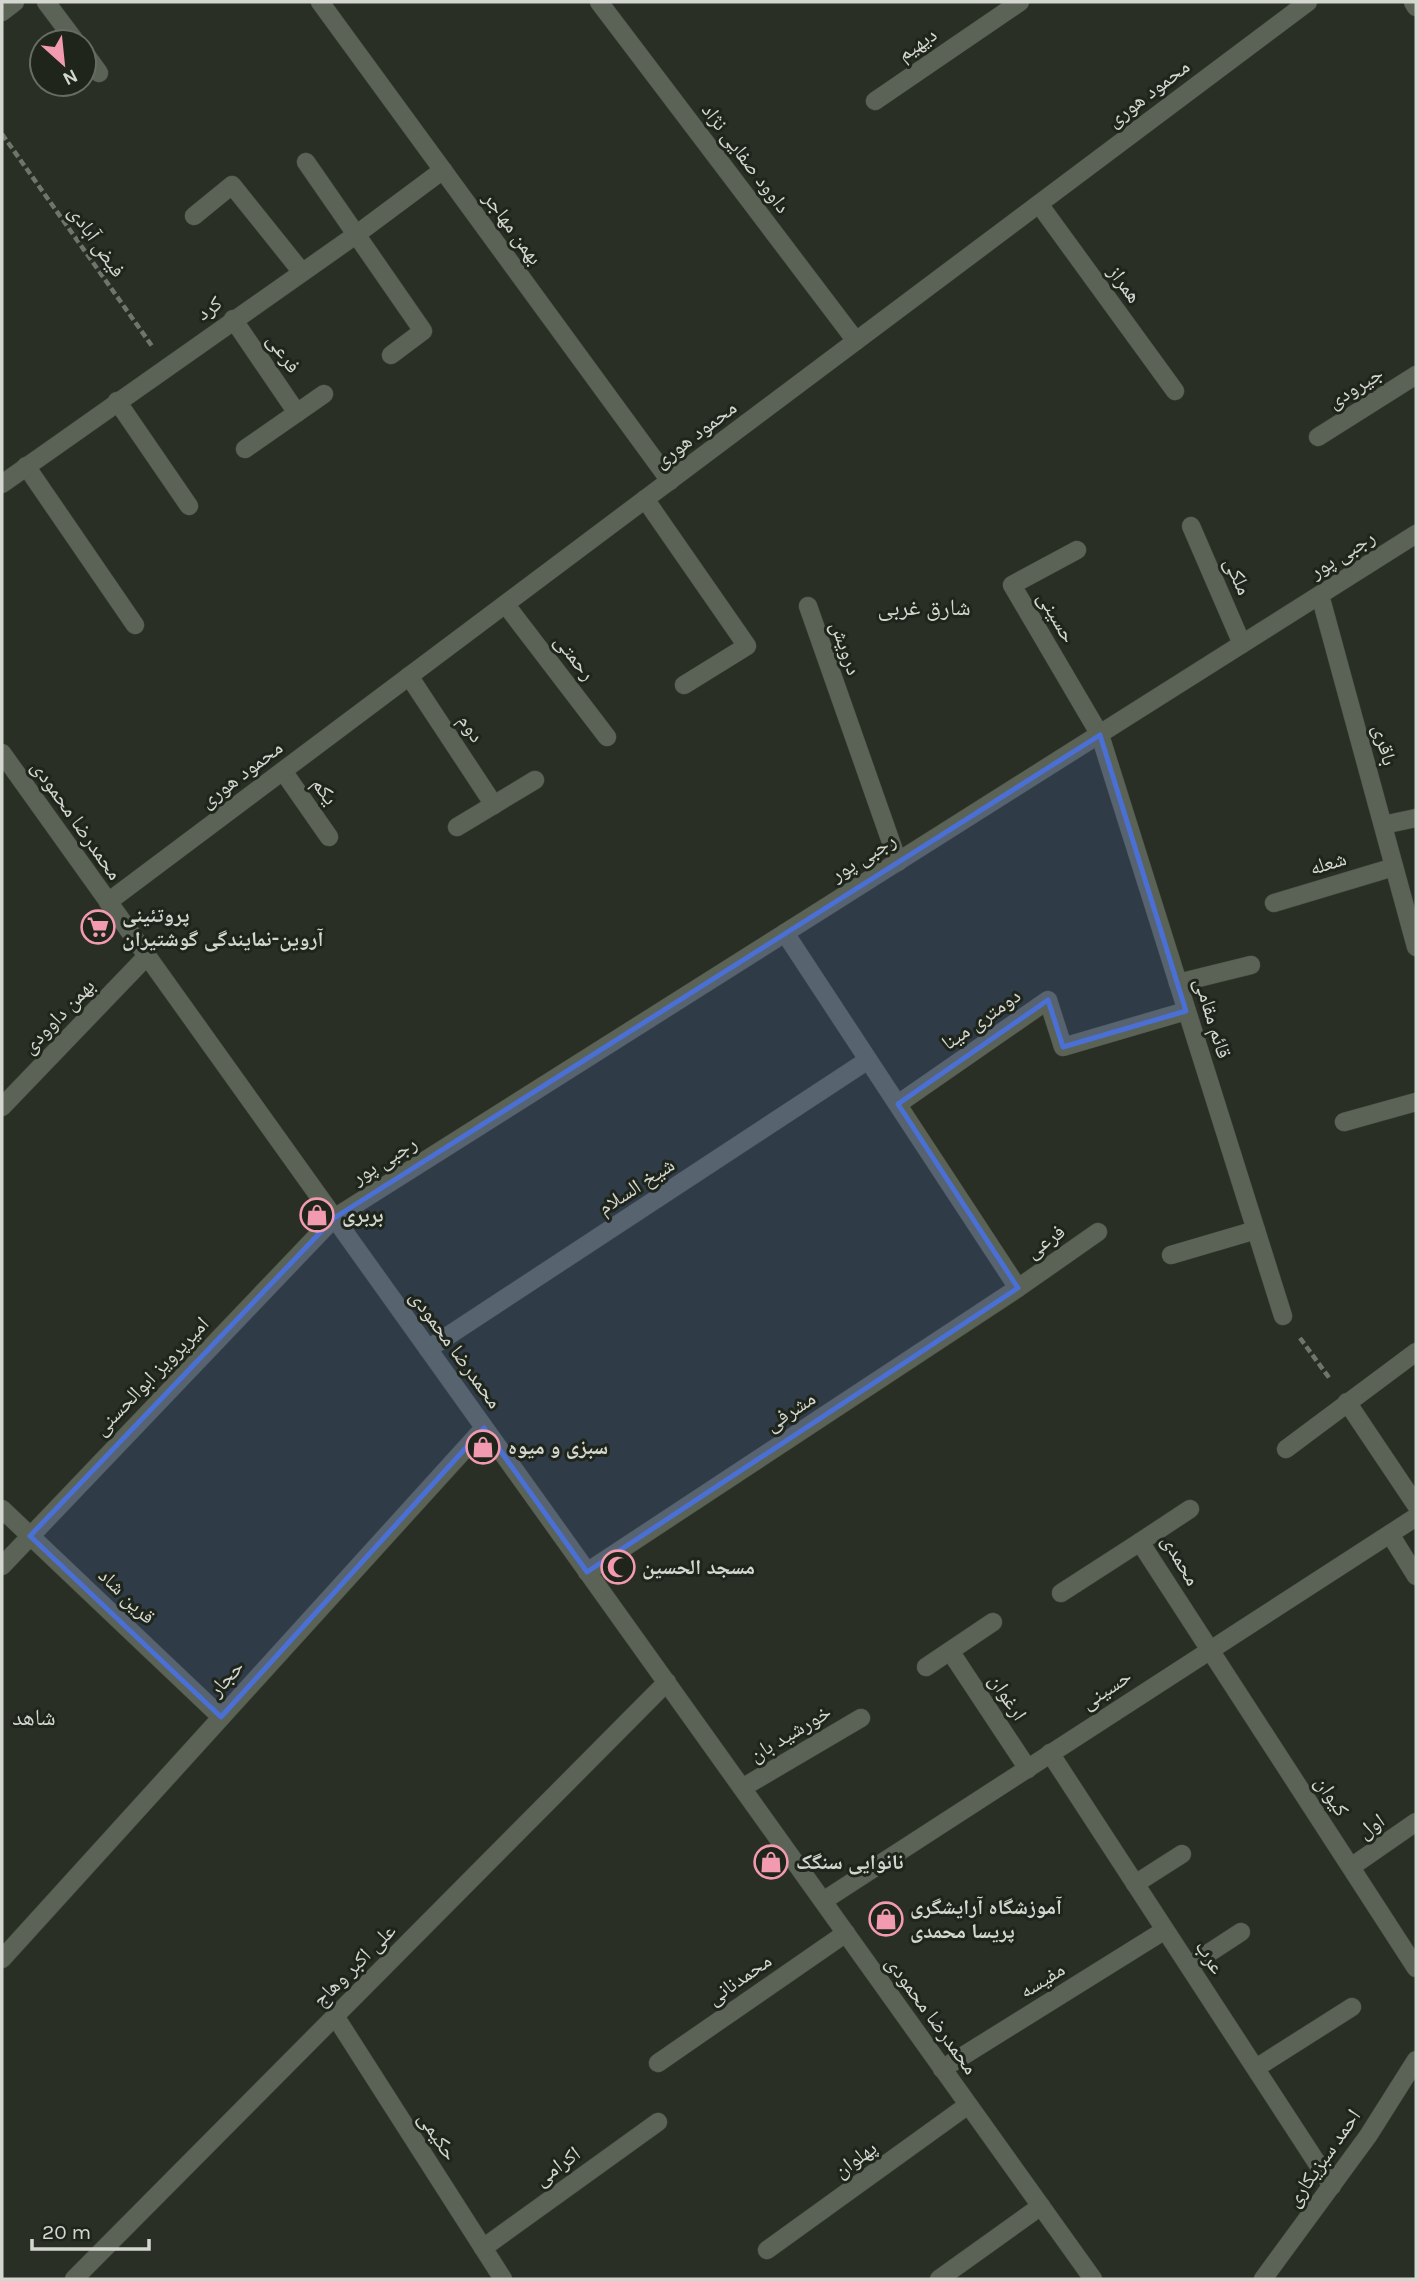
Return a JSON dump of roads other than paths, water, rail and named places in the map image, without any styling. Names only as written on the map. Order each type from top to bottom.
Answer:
[{"type":"street","points":[[2,12],[15,2]]},
{"type":"street","points":[[46,2],[66,28]]},
{"type":"street","name":"بهمن مهاجر","points":[[320,2],[670,481]]},
{"type":"street","name":"داوود صفایی نژاد","points":[[599,2],[856,341]]},
{"type":"street","name":"دیهیم","points":[[875,101],[1020,2]]},
{"type":"street","name":"محمود هوری","points":[[108,902],[1308,2]]},
{"type":"street","points":[[1413,2],[1416,7]]},
{"type":"street","points":[[306,162],[423,331],[391,355]]},
{"type":"street","name":"کرد","points":[[2,484],[357,234],[443,170]]},
{"type":"street","points":[[194,216],[232,185],[301,271]]},
{"type":"street","name":"همراز","points":[[1039,204],[1175,390]]},
{"type":"street","name":"فرعی","points":[[233,319],[297,413]]},
{"type":"street","name":"جیرودی","points":[[1318,437],[1416,374]]},
{"type":"street","points":[[245,449],[324,394]]},
{"type":"street","points":[[117,401],[189,506]]},
{"type":"street","points":[[26,466],[135,625]]},
{"type":"street","points":[[645,499],[747,646],[684,685]]},
{"type":"street","name":"ملکی","points":[[1191,526],[1242,644]]},
{"type":"street","name":"رجبی پور","points":[[334,1218],[1416,534]]},
{"type":"street","name":"حسینی","points":[[1077,550],[1012,586],[1100,734]]},
{"type":"street","name":"باقری","points":[[1320,595],[1416,947]]},
{"type":"street","name":"رحمتی","points":[[506,605],[607,737]]},
{"type":"street","name":"درویش","points":[[808,606],[898,862]]},
{"type":"street","name":"دوم","points":[[409,676],[494,805]]},
{"type":"street","name":"قائم مقامی","points":[[1100,734],[1283,1316]]},
{"type":"street","name":"محمدرضا محمودی","points":[[2,753],[1093,2279]]},
{"type":"street","name":"یکم","points":[[283,771],[329,837]]},
{"type":"street","points":[[457,827],[535,780]]},
{"type":"street","points":[[1383,825],[1416,818]]},
{"type":"street","name":"شعله","points":[[1274,903],[1394,867]]},
{"type":"street","points":[[785,933],[1018,1288]]},
{"type":"street","name":"بهمن داوودی","points":[[2,1108],[147,956]]},
{"type":"street","points":[[1178,984],[1251,965]]},
{"type":"street","name":"دومتری مینا","points":[[898,1104],[1048,1000],[1063,1047],[1186,1011]]},
{"type":"street","name":"شیخ السلام","points":[[428,1349],[868,1060]]},
{"type":"street","points":[[1344,1122],[1416,1102]]},
{"type":"street","name":"امیرپرویز ابوالحسنی","points":[[2,1566],[334,1218]]},
{"type":"street","points":[[1171,1255],[1256,1230]]},
{"type":"street","name":"فرعی","points":[[1018,1288],[1098,1232]]},
{"type":"street","name":"مشرفی","points":[[587,1572],[1018,1288]]},
{"type":"street","points":[[1286,1449],[1416,1353]]},
{"type":"street","points":[[1347,1402],[1416,1505]]},
{"type":"street","name":"حجار","points":[[2,1959],[484,1428]]},
{"type":"street","name":"قرین شاد","points":[[2,1508],[221,1717]]},
{"type":"street","name":"محمدی","points":[[1190,1509],[1140,1542],[1210,1649]]},
{"type":"street","name":"حسینی","points":[[822,1900],[1416,1517]]},
{"type":"street","points":[[1390,1534],[1416,1576]]},
{"type":"street","points":[[1062,1593],[1140,1542]]},
{"type":"street","points":[[926,1667],[993,1622]]},
{"type":"street","name":"کیوان","points":[[1210,1649],[1416,1968]]},
{"type":"street","name":"ارغوان","points":[[950,1651],[1028,1769]]},
{"type":"street","name":"علی اکبر وهاج","points":[[74,2279],[667,1682]]},
{"type":"street","name":"خورشید بان","points":[[742,1788],[861,1718]]},
{"type":"street","name":"عرب","points":[[1050,1753],[1332,2186]]},
{"type":"street","name":"اول","points":[[1351,1867],[1416,1822]]},
{"type":"street","points":[[1135,1884],[1182,1854]]},
{"type":"street","name":"مفیسه","points":[[942,2069],[1165,1930]]},
{"type":"street","points":[[1188,1966],[1241,1932]]},
{"type":"street","name":"محمدنانی","points":[[658,2063],[846,1933]]},
{"type":"street","points":[[1255,2068],[1352,2007]]},
{"type":"street","name":"حکیمی","points":[[335,2017],[503,2279]]},
{"type":"street","name":"احمد سبزیکاری","points":[[1263,2279],[1368,2136],[1416,2060]]},
{"type":"street","name":"پهلوان","points":[[767,2250],[968,2105]]},
{"type":"street","name":"اکرامی","points":[[483,2248],[658,2122]]},
{"type":"street","points":[[939,2279],[1041,2206]]},
{"type":"place","name":"پروتئینی آروین-نمایندگی گوشتیران","points":[[98,927]]},
{"type":"place","name":"بربری","points":[[317,1215]]},
{"type":"place","name":"سبزی و میوه","points":[[483,1447]]},
{"type":"place","name":"مسجد الحسین","points":[[618,1567]]},
{"type":"place","name":"نانوایی سنگک","points":[[771,1862]]},
{"type":"place","name":"آموزشگاه آرایشگری پریسا محمدی","points":[[886,1919]]},
{"type":"district","name":"شارق غربی","points":[[924,607]]},
{"type":"district","name":"شاهد","points":[[34,1717]]}]
